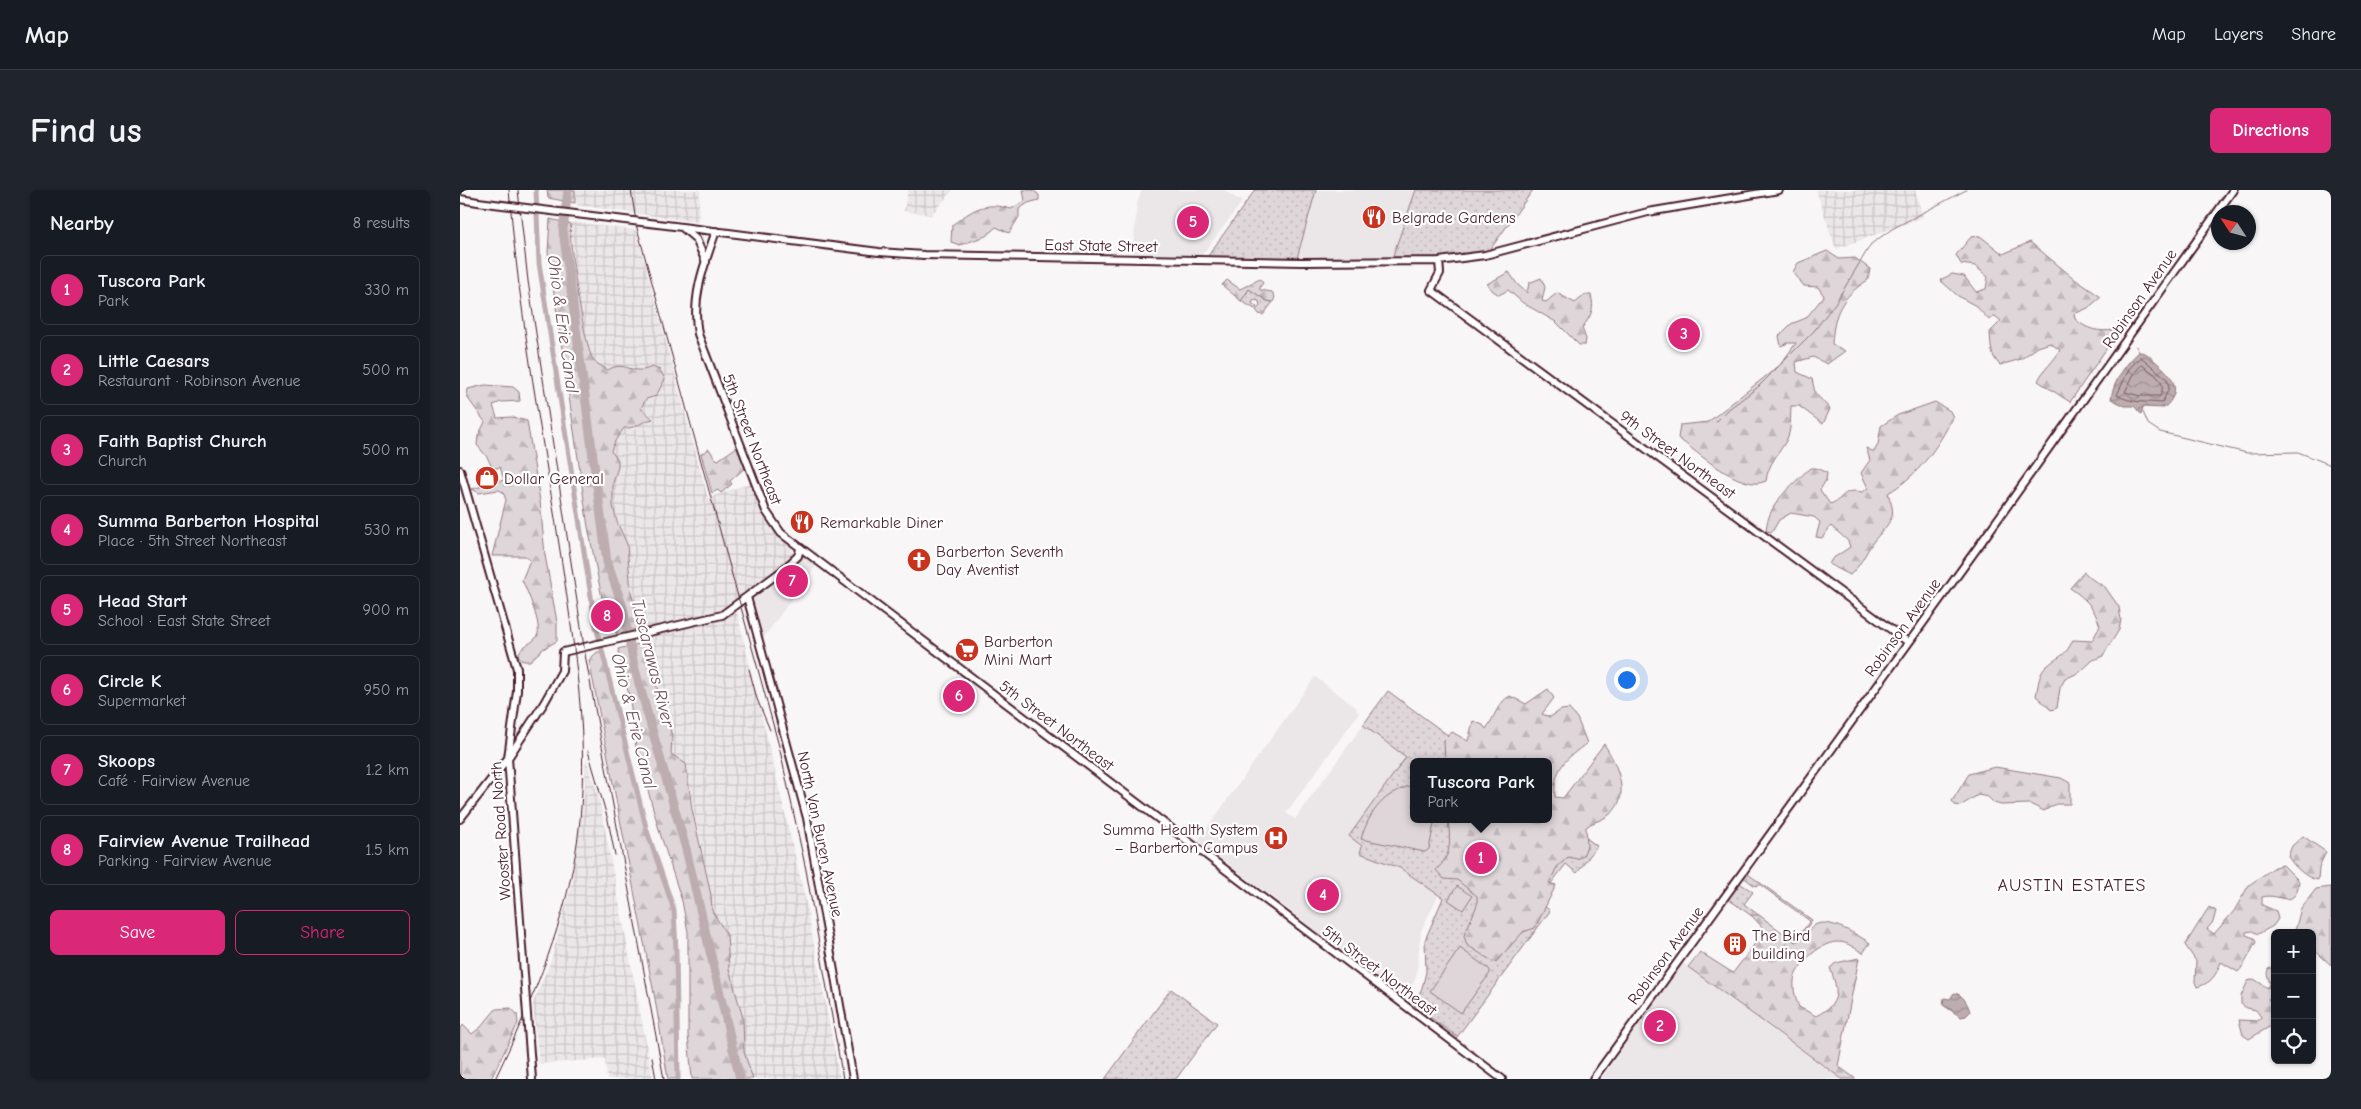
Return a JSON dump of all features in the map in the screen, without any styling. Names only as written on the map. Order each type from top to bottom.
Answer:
[{"type":"main road","name":"East State Street","points":[[460,199],[879,252],[924,255],[1301,262],[1439,261],[1485,255],[1648,212],[1779,190]]},
{"type":"main road","name":"Robinson Avenue","points":[[1593,1079],[2233,190]]},
{"type":"main road","points":[[682,227],[696,239],[706,262]]},
{"type":"main road","name":"5th Street Northeast","points":[[716,231],[695,301],[698,334],[766,511],[776,528],[800,549],[1502,1079]]},
{"type":"main road","name":"9th Street Northeast","points":[[1439,261],[1440,273],[1431,290],[1908,642]]},
{"type":"main road","name":"Wooster Road North","points":[[460,470],[518,669],[517,692],[508,758],[532,1079]]},
{"type":"main road","points":[[460,819],[508,758],[559,679],[564,665],[563,652],[722,615],[788,566],[798,556],[800,549]]},
{"type":"main road","name":"North Van Buren Avenue","points":[[747,597],[807,818],[854,1079]]},
{"type":"shaded area","points":[[575,190],[700,190],[698,222],[577,205]]},
{"type":"shaded area","points":[[908,190],[953,190],[931,215],[904,211]]},
{"type":"shaded area","points":[[1142,190],[1224,190],[1242,202],[1202,255],[1133,253],[1137,203]]},
{"type":"shaded area","points":[[1316,190],[1417,190],[1390,262],[1296,262]]},
{"type":"shaded area","points":[[1816,190],[1915,190],[1923,217],[1836,249]]},
{"type":"shaded area","points":[[572,222],[636,230],[708,498],[750,483],[763,517],[791,545],[793,554],[791,558],[721,610],[645,629],[636,610],[631,592],[627,544],[617,522],[613,505],[613,483],[618,467],[617,460],[611,451],[624,428],[634,429],[646,420],[654,418],[641,408],[646,399],[642,372],[631,370],[625,366],[608,370],[596,364],[591,355],[581,316],[570,227]]},
{"type":"shaded area","points":[[801,551],[817,564],[762,640],[749,597]]},
{"type":"shaded area","points":[[736,608],[805,898],[840,1079],[753,1079],[744,1052],[743,1018],[729,969],[727,935],[712,911],[711,895],[689,787],[671,754],[672,736],[641,637]]},
{"type":"shaded area","name":"Summa Health System – Barberton Campus","points":[[1315,677],[1357,708],[1356,710],[1359,713],[1286,813],[1295,819],[1363,725],[1406,757],[1349,836],[1362,846],[1360,853],[1400,868],[1439,894],[1421,931],[1416,978],[1405,998],[1198,841]]},
{"type":"shaded area","points":[[586,759],[599,798],[653,1079],[607,1079],[605,1059],[539,1064],[533,1003],[551,960],[572,882],[585,788]]},
{"type":"shaded area","points":[[1681,962],[1802,1051],[1842,1079],[1601,1079]]},
{"type":"green space","points":[[547,190],[575,190],[575,203],[548,198]]},
{"type":"green space","points":[[1023,190],[1033,190],[1039,195],[1039,200],[1028,203],[1019,209],[1019,217],[1009,233],[996,227],[986,236],[960,245],[951,242],[952,225],[960,219],[986,206],[1011,209],[1025,201]]},
{"type":"green space","points":[[1255,190],[1316,190],[1297,258],[1205,260]]},
{"type":"green space","points":[[1416,190],[1533,190],[1489,251],[1450,259],[1392,258]]},
{"type":"green space","points":[[550,219],[571,224],[571,248],[577,289],[584,330],[594,360],[608,370],[620,366],[639,370],[652,367],[660,370],[665,379],[656,396],[646,399],[641,408],[653,419],[624,428],[611,451],[618,460],[613,483],[613,506],[617,522],[627,544],[631,592],[636,610],[645,626],[617,635],[602,598],[588,527],[548,252]]},
{"type":"green space","points":[[1980,236],[2003,254],[2030,242],[2076,280],[2101,297],[2088,308],[2074,314],[2075,319],[2084,326],[2093,329],[2103,331],[2114,330],[2109,345],[2070,402],[2038,381],[2060,350],[2050,343],[2038,347],[2021,359],[2000,365],[1993,354],[1990,332],[2001,321],[1995,316],[1989,320],[1976,306],[1958,296],[1940,280],[1952,274],[1964,276],[1976,292],[1986,289],[1988,277],[1975,266],[1961,264],[1956,255],[1971,237]]},
{"type":"green space","points":[[1827,251],[1839,259],[1855,258],[1870,269],[1868,280],[1851,293],[1837,315],[1832,344],[1845,351],[1827,364],[1813,357],[1796,362],[1797,372],[1812,379],[1815,393],[1830,409],[1823,424],[1799,406],[1791,406],[1788,437],[1771,465],[1766,481],[1756,483],[1745,481],[1720,469],[1678,438],[1680,425],[1708,422],[1780,365],[1796,343],[1788,343],[1781,346],[1779,336],[1791,324],[1806,318],[1824,296],[1818,287],[1804,286],[1793,272],[1798,263]]},
{"type":"green space","points":[[1509,272],[1517,284],[1527,293],[1529,283],[1541,278],[1545,287],[1542,301],[1546,302],[1557,293],[1575,303],[1585,295],[1591,295],[1593,304],[1591,312],[1582,328],[1586,339],[1585,345],[1579,345],[1556,322],[1523,303],[1508,290],[1499,295],[1487,284]]},
{"type":"green space","points":[[1260,279],[1263,283],[1260,290],[1272,292],[1275,297],[1273,302],[1267,301],[1249,289],[1241,301],[1222,285],[1227,280],[1240,289]]},
{"type":"green space","points":[[1249,289],[1267,301],[1273,302],[1263,315],[1259,314],[1256,310],[1260,306],[1259,301],[1254,300],[1252,303],[1257,307],[1255,309],[1241,301]]},
{"type":"green space","points":[[485,385],[513,387],[519,392],[520,401],[501,402],[493,405],[497,418],[512,417],[527,421],[540,501],[545,555],[557,622],[557,641],[543,649],[530,661],[523,661],[518,655],[522,649],[535,639],[538,631],[534,608],[522,580],[530,560],[525,556],[492,556],[506,500],[503,492],[499,490],[479,493],[472,489],[504,480],[500,467],[493,469],[487,457],[477,445],[478,436],[485,422],[467,397],[468,389]]},
{"type":"green space","points":[[1935,402],[1950,411],[1953,417],[1941,439],[1926,460],[1909,478],[1888,493],[1892,504],[1892,516],[1850,575],[1829,564],[1832,559],[1850,547],[1848,541],[1831,526],[1822,538],[1816,537],[1820,522],[1814,517],[1791,513],[1779,520],[1772,532],[1766,531],[1771,512],[1776,504],[1788,488],[1810,468],[1816,468],[1827,473],[1826,480],[1820,490],[1830,504],[1851,491],[1862,492],[1868,488],[1861,473],[1870,460],[1866,448],[1874,452],[1878,444],[1881,426],[1898,415]]},
{"type":"green space","points":[[737,447],[746,467],[730,481],[732,484],[721,493],[718,490],[712,493],[701,454],[709,449],[718,460]]},
{"type":"green space","points":[[2084,572],[2105,587],[2119,607],[2121,620],[2119,630],[2102,657],[2093,660],[2080,672],[2065,679],[2060,688],[2057,708],[2051,710],[2036,696],[2042,672],[2065,653],[2073,640],[2092,641],[2100,626],[2089,604],[2070,588]]},
{"type":"green space","points":[[643,643],[672,736],[671,754],[686,764],[692,809],[711,895],[712,911],[727,935],[729,969],[743,1018],[744,1052],[753,1079],[692,1079],[688,1035],[688,932],[682,901],[636,748],[630,700],[618,649]]},
{"type":"green space","points":[[597,652],[603,652],[647,831],[674,910],[678,1079],[668,1079],[655,999],[589,660]]},
{"type":"green space","points":[[1548,689],[1554,698],[1542,714],[1550,717],[1561,710],[1569,709],[1577,718],[1587,743],[1562,765],[1556,779],[1555,797],[1563,798],[1604,744],[1618,771],[1621,792],[1614,810],[1606,817],[1586,827],[1587,846],[1583,856],[1577,859],[1568,857],[1557,867],[1549,883],[1556,885],[1535,928],[1523,932],[1496,962],[1467,945],[1464,936],[1477,905],[1477,896],[1457,880],[1444,879],[1436,870],[1448,853],[1450,841],[1448,823],[1552,823],[1552,758],[1445,758],[1444,740],[1452,732],[1468,741],[1473,721],[1483,725],[1486,729],[1499,706],[1510,696],[1526,704]]},
{"type":"green space","points":[[1388,691],[1479,758],[1410,758],[1410,823],[1552,823],[1552,812],[1597,846],[1577,873],[1566,864],[1538,900],[1550,911],[1457,1037],[1414,1005],[1422,988],[1426,972],[1425,940],[1443,898],[1400,868],[1360,853],[1362,846],[1349,836],[1406,757],[1363,725]]},
{"type":"green space","points":[[1995,767],[2061,778],[2070,783],[2070,804],[2056,804],[2044,811],[2030,804],[2001,805],[1994,803],[1988,797],[1978,795],[1960,806],[1955,805],[1952,801],[1969,774]]},
{"type":"green space","points":[[1410,786],[1410,823],[1434,823],[1429,849],[1425,852],[1361,839],[1374,811],[1386,798]]},
{"type":"green space","points":[[2303,836],[2326,852],[2319,867],[2318,880],[2300,871],[2288,856],[2292,846]]},
{"type":"green space","points":[[2283,865],[2299,881],[2294,896],[2286,899],[2269,896],[2262,897],[2262,905],[2276,911],[2278,919],[2273,926],[2258,934],[2252,931],[2246,932],[2246,935],[2254,938],[2256,942],[2238,972],[2221,962],[2213,978],[2197,987],[2195,982],[2196,961],[2185,945],[2209,907],[2216,911],[2213,922],[2207,929],[2214,934],[2234,911],[2249,885],[2275,867]]},
{"type":"green space","points":[[1745,872],[1812,920],[1794,946],[1728,899],[1727,897],[1738,882],[1753,892],[1744,904],[1794,942],[1810,921],[1759,884],[1755,886],[1742,876]]},
{"type":"green space","points":[[1457,886],[1472,896],[1463,910],[1448,900]]},
{"type":"green space","points":[[2331,887],[2331,965],[2316,952],[2316,929],[2296,929],[2301,908],[2316,889]]},
{"type":"green space","points":[[1751,915],[1759,915],[1795,942],[1805,936],[1815,925],[1828,923],[1844,928],[1870,943],[1863,953],[1842,942],[1832,943],[1819,948],[1802,964],[1794,980],[1794,992],[1799,1007],[1816,1016],[1830,1006],[1836,996],[1835,984],[1830,968],[1836,963],[1859,958],[1838,1066],[1856,1079],[1842,1079],[1688,967],[1700,952],[1733,973],[1765,930]]},
{"type":"green space","points":[[1460,948],[1490,970],[1490,973],[1461,1013],[1430,991]]},
{"type":"green space","points":[[2271,968],[2271,996],[2268,999],[2271,1003],[2271,1027],[2249,1039],[2243,1035],[2239,1020],[2258,1021],[2261,1017],[2256,1010],[2246,1008],[2241,1004],[2241,996],[2248,981],[2254,979],[2268,988],[2270,984],[2267,974],[2268,969]]},
{"type":"green space","points":[[1171,989],[1217,1023],[1176,1079],[1105,1079]]},
{"type":"green space","points":[[511,1008],[517,1014],[518,1023],[491,1079],[460,1079],[460,1030],[463,1025],[472,1034],[481,1027],[496,1009]]},
{"type":"water","points":[[2139,352],[2148,355],[2162,367],[2174,383],[2173,395],[2164,408],[2143,407],[2141,414],[2134,406],[2125,406],[2111,399],[2114,386],[2121,373]]},
{"type":"water","points":[[1954,993],[1960,995],[1966,1003],[1970,1012],[1966,1016],[1961,1017],[1943,1005],[1944,998],[1950,999]]},
{"type":"waterway","name":"Ohio & Erie Canal","points":[[536,190],[539,263],[595,622],[647,831],[674,910],[678,1079]]},
{"type":"waterway","name":"Tuscarawas River","points":[[568,190],[563,230],[607,562],[623,607],[634,666],[686,849],[740,1079]]},
{"type":"waterway","points":[[1716,422],[1730,408],[1757,388],[1814,331],[1836,302],[1871,244],[1892,229],[1966,190]]},
{"type":"waterway","points":[[2136,346],[2139,352]]},
{"type":"waterway","points":[[2143,412],[2148,424],[2160,432],[2247,453],[2298,452],[2331,465]]},
{"type":"railway","points":[[495,1079],[532,998],[561,914],[575,856],[582,784],[581,713],[573,642],[525,333],[509,190]]},
{"type":"railway","points":[[518,190],[528,281],[586,660],[664,1079]]},
{"type":"railway","points":[[631,190],[637,228],[779,746],[806,870],[843,1079]]},
{"type":"railway","points":[[749,669],[757,699],[770,730]]},
{"type":"railway","points":[[588,751],[608,820],[615,855]]},
{"type":"railway","points":[[652,1057],[656,1079]]},
{"type":"place","name":"Belgrade Gardens","points":[[1374,217]]},
{"type":"place","name":"Head Start","points":[[1193,222]]},
{"type":"place","name":"Faith Baptist Church","points":[[1684,334]]},
{"type":"place","name":"Dollar General","points":[[487,478]]},
{"type":"place","name":"Remarkable Diner","points":[[802,522]]},
{"type":"place","name":"Barberton Seventh Day Aventist","points":[[919,560]]},
{"type":"place","name":"Skoops","points":[[792,581]]},
{"type":"place","name":"Fairview Avenue Trailhead","points":[[607,616]]},
{"type":"place","name":"Barberton Mini Mart","points":[[967,650]]},
{"type":"place","name":"Circle K","points":[[959,696]]},
{"type":"place","name":"Summa Health System – Barberton Campus","points":[[1276,838]]},
{"type":"place","name":"Tuscora Park","points":[[1481,858]]},
{"type":"place","name":"Summa Barberton Hospital","points":[[1323,895]]},
{"type":"place","name":"The Bird building","points":[[1735,944]]},
{"type":"place","name":"Little Caesars","points":[[1660,1026]]},
{"type":"district","name":"AUSTIN ESTATES","points":[[2072,885]]}]
